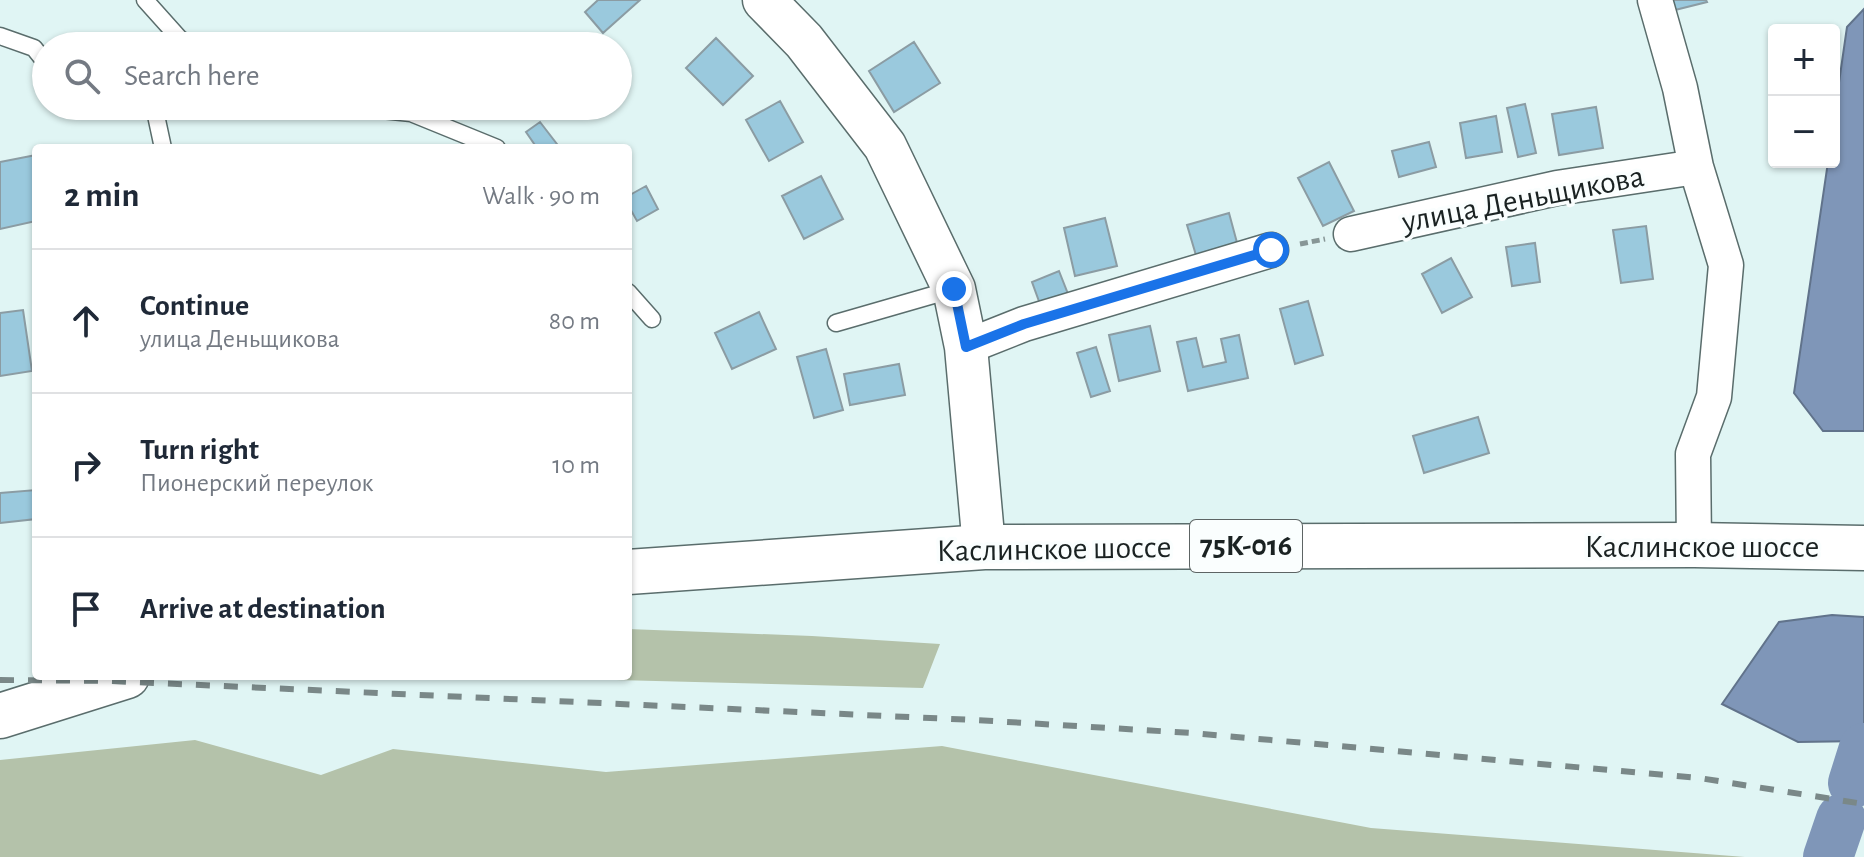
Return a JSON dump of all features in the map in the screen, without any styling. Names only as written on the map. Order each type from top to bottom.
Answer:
[{"type":"main road","name":"Каслинское шоссе","points":[[632,572],[984,547],[1694,545],[1864,548]]},
{"type":"main road","points":[[0,716],[114,680]]},
{"type":"street","points":[[764,0],[804,41],[885,146],[954,289],[966,347],[984,547]]},
{"type":"street","points":[[1655,0],[1680,88],[1696,167],[1726,265],[1714,397],[1693,454],[1694,545]]},
{"type":"street","name":"улица Деньщикова","points":[[1351,234],[1557,188],[1696,167]]},
{"type":"street","points":[[966,347],[1024,324],[1271,250]]},
{"type":"lane","points":[[145,0],[174,32]]},
{"type":"lane","points":[[0,36],[32,47]]},
{"type":"lane","points":[[157,120],[162,144]]},
{"type":"lane","points":[[428,120],[487,144]]},
{"type":"lane","points":[[836,323],[954,289]]},
{"type":"lane","points":[[632,296],[652,319]]},
{"type":"path","points":[[1271,250],[1351,234]]},
{"type":"green space","points":[[632,629],[940,644],[923,688],[616,680],[632,680]]},
{"type":"green space","points":[[195,740],[321,775],[393,749],[606,772],[942,746],[1371,828],[1745,857],[0,857],[0,760]]},
{"type":"water","points":[[1864,9],[1864,431],[1823,431],[1794,393],[1827,168],[1840,168],[1840,75],[1847,27]]},
{"type":"water","points":[[1832,615],[1864,617],[1864,741],[1798,742],[1722,704],[1779,622]]},
{"type":"building","points":[[598,0],[640,0],[604,32],[585,12]]},
{"type":"building","points":[[1668,0],[1706,0],[1707,2],[1671,11]]},
{"type":"building","points":[[716,38],[753,76],[723,105],[686,68]]},
{"type":"building","points":[[914,42],[940,83],[894,112],[869,71]]},
{"type":"building","points":[[780,101],[803,142],[769,161],[746,120]]},
{"type":"building","points":[[1525,104],[1536,153],[1518,157],[1507,108]]},
{"type":"building","points":[[1596,107],[1603,148],[1559,155],[1552,114]]},
{"type":"building","points":[[1496,116],[1502,152],[1466,158],[1460,123]]},
{"type":"building","points":[[540,122],[557,144],[534,144],[526,132]]},
{"type":"building","points":[[1429,142],[1436,167],[1399,177],[1392,151]]},
{"type":"building","points":[[32,156],[32,222],[0,229],[0,162]]},
{"type":"building","points":[[1329,162],[1354,211],[1323,226],[1298,178]]},
{"type":"building","points":[[821,176],[843,219],[804,239],[782,196]]},
{"type":"building","points":[[646,186],[658,209],[637,221],[632,212],[632,194]]},
{"type":"building","points":[[1229,213],[1239,250],[1198,262],[1187,225]]},
{"type":"building","points":[[1105,218],[1117,266],[1075,276],[1064,228]]},
{"type":"building","points":[[1646,226],[1653,279],[1621,283],[1613,230]]},
{"type":"building","points":[[1535,243],[1540,282],[1512,286],[1506,247]]},
{"type":"building","points":[[1451,258],[1472,297],[1442,313],[1422,274]]},
{"type":"building","points":[[1059,271],[1068,294],[1040,304],[1032,282]]},
{"type":"building","points":[[1308,301],[1323,355],[1295,364],[1280,309]]},
{"type":"building","points":[[23,310],[32,371],[0,376],[0,313]]},
{"type":"building","points":[[759,312],[776,349],[732,369],[715,333]]},
{"type":"building","points":[[1150,326],[1160,371],[1119,381],[1109,335]]},
{"type":"building","points":[[1239,335],[1248,378],[1188,391],[1177,342],[1196,338],[1203,367],[1226,362],[1221,339]]},
{"type":"building","points":[[1096,347],[1110,391],[1091,397],[1077,353]]},
{"type":"building","points":[[826,349],[843,410],[814,418],[797,357]]},
{"type":"building","points":[[899,364],[905,395],[850,405],[844,374]]},
{"type":"building","points":[[1478,417],[1489,453],[1424,473],[1413,436]]},
{"type":"building","points":[[32,490],[32,519],[0,523],[0,493]]},
{"type":"waterway","points":[[1853,783],[1864,748]]},
{"type":"waterway","points":[[1828,857],[1841,819]]},
{"type":"railway","points":[[0,680],[112,681],[975,720],[1192,733],[1699,778],[1864,804]]},
{"type":"route","points":[[954,289],[966,347],[1024,324],[1271,250]]}]
